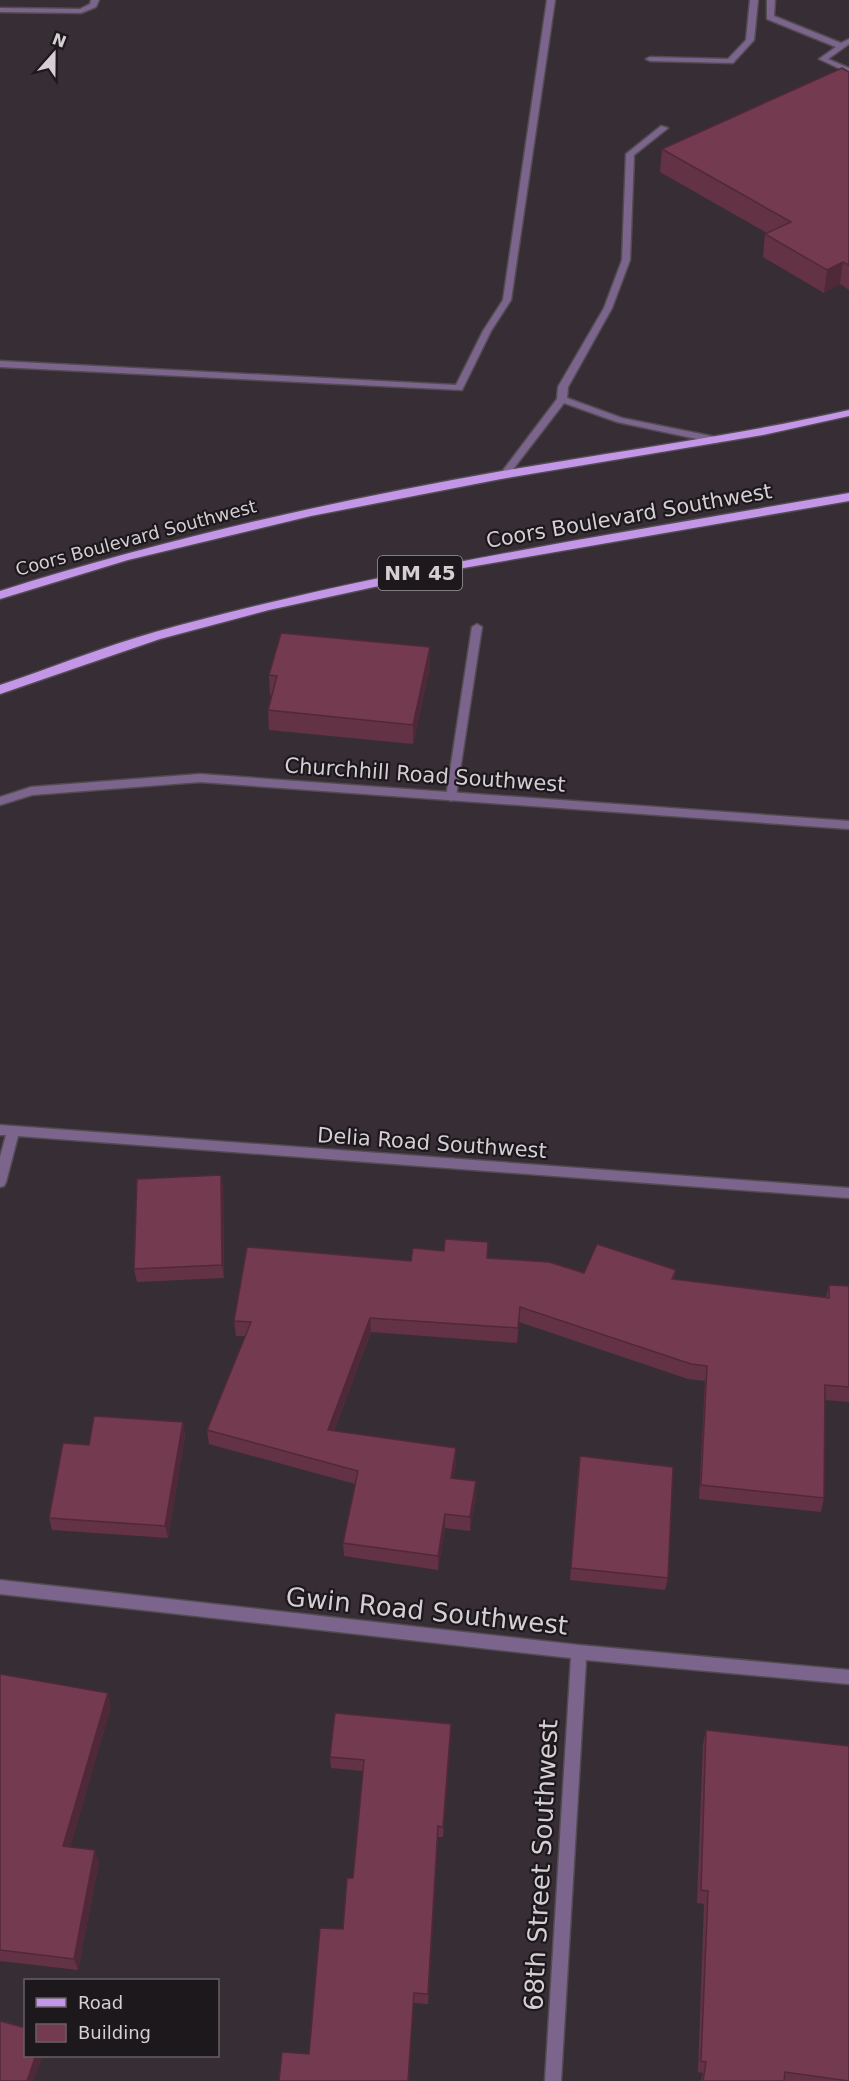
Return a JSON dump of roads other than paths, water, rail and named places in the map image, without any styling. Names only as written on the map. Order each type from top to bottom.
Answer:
[{"type":"main road","name":"Coors Boulevard Southwest","points":[[0,595],[83,568],[223,530],[351,502],[716,440],[849,413]]},
{"type":"main road","name":"Coors Boulevard Southwest","points":[[0,690],[156,636],[268,606],[452,566],[849,497]]},
{"type":"street","points":[[4,5],[81,11],[93,5],[95,0]]},
{"type":"street","points":[[0,364],[459,388],[487,332],[507,300],[551,0]]},
{"type":"street","points":[[650,59],[730,61],[750,39],[754,0]]},
{"type":"street","points":[[771,0],[770,17],[845,44]]},
{"type":"street","points":[[845,44],[823,59],[849,71]]},
{"type":"street","points":[[504,475],[562,399],[563,387],[608,308],[626,260],[630,154],[664,128]]},
{"type":"street","points":[[562,399],[620,420],[716,440]]},
{"type":"street","points":[[451,797],[477,627]]},
{"type":"street","name":"Churchhill Road Southwest","points":[[0,801],[31,792],[200,778],[849,825]]},
{"type":"street","points":[[0,1182],[7,1131]]},
{"type":"street","name":"Delia Road Southwest","points":[[7,1131],[849,1193]]},
{"type":"street","name":"Gwin Road Southwest","points":[[0,1587],[579,1653],[849,1677]]},
{"type":"street","name":"68th Street Southwest","points":[[553,2081],[579,1653]]}]
